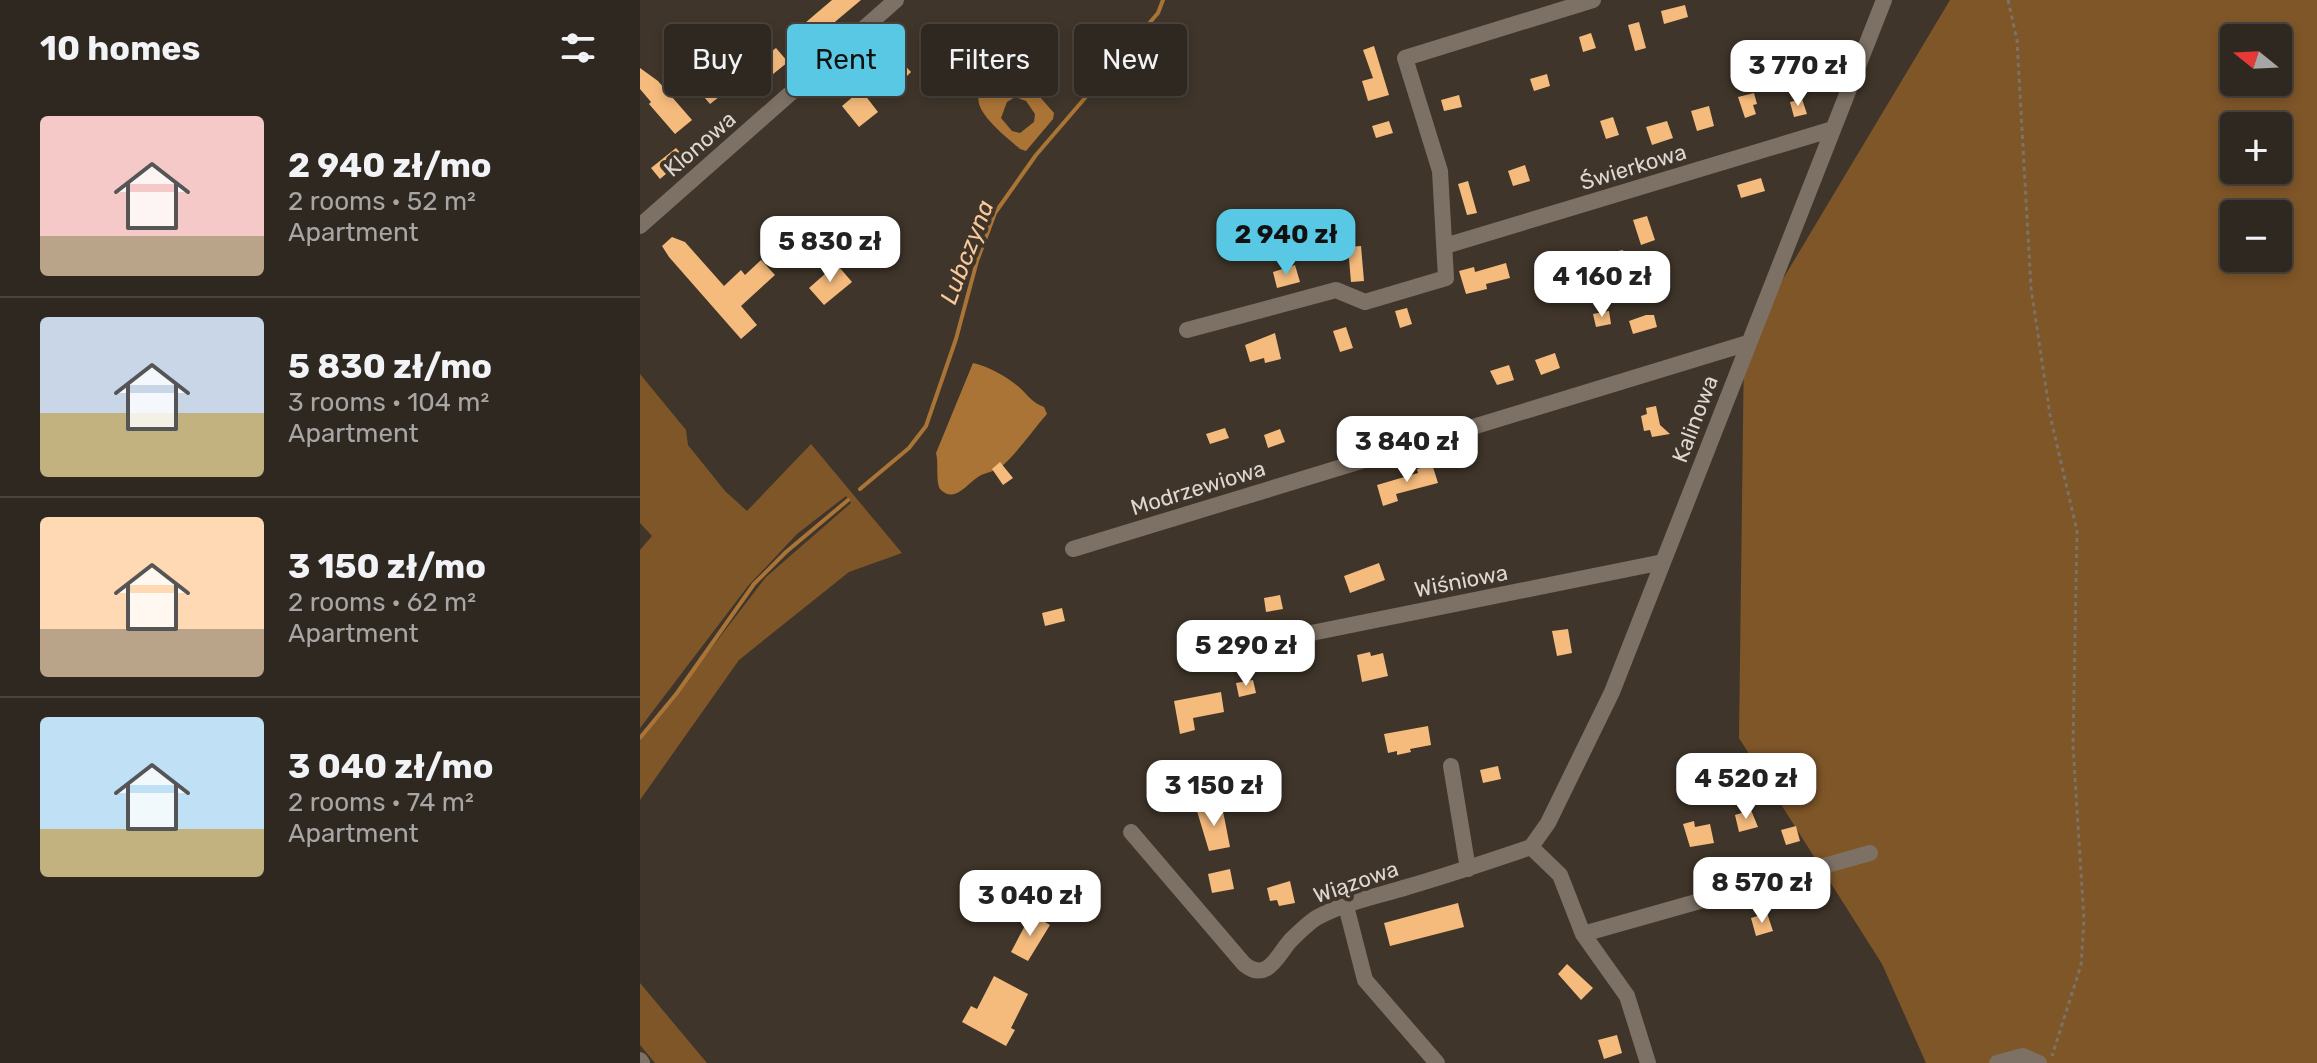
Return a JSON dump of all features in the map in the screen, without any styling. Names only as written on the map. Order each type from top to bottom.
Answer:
[{"type":"street","name":"Klonowa","points":[[640,226],[896,0]]},
{"type":"street","points":[[1187,330],[1336,290],[1365,302],[1446,278],[1440,171],[1405,58],[1593,0]]},
{"type":"street","name":"Kalinowa","points":[[1531,847],[1548,823],[1612,692],[1884,0]]},
{"type":"street","name":"Świerkowa","points":[[1445,246],[1833,129]]},
{"type":"street","name":"Modrzewiowa","points":[[1073,549],[1748,343]]},
{"type":"street","name":"Wiśniowa","points":[[1267,642],[1663,562]]},
{"type":"street","points":[[1451,766],[1468,869]]},
{"type":"street","name":"Wiązowa","points":[[1131,832],[1251,970],[1267,970],[1275,964],[1290,941],[1316,918],[1531,847]]},
{"type":"street","points":[[1531,847],[1560,875],[1583,934],[1627,996],[1648,1063]]},
{"type":"street","points":[[1583,934],[1870,853]]},
{"type":"street","points":[[1346,906],[1365,980],[1437,1063]]},
{"type":"street","points":[[1997,1063],[2023,1056],[2039,1063]]},
{"type":"path","points":[[2008,0],[2017,40],[2031,288],[2050,415],[2077,531],[2073,746],[2084,920],[2081,965],[2049,1063]]},
{"type":"shaded area","points":[[1950,0],[2317,0],[2317,1063],[1926,1063],[1882,964],[1739,738],[1744,344]]},
{"type":"shaded area","points":[[979,96],[1039,96],[1054,113],[1053,119],[1026,151],[999,131],[985,115]],"holes":[[[1015,97],[1026,101],[1035,114],[1034,122],[1020,133],[1012,131],[1001,118],[1007,102]]]},
{"type":"shaded area","points":[[973,363],[1009,379],[1044,407],[1047,414],[1001,467],[981,475],[961,491],[951,494],[939,487],[936,453]]},
{"type":"shaded area","points":[[640,374],[686,430],[688,445],[725,491],[747,511],[811,444],[902,553],[849,572],[739,660],[640,800],[640,741],[766,577],[851,503],[846,496],[797,534],[748,586],[640,728],[640,550],[652,536],[640,523]]},
{"type":"shaded area","points":[[640,983],[707,1063],[655,1063],[640,1045]]},
{"type":"building","points":[[832,0],[861,0],[832,24],[805,23]]},
{"type":"building","points":[[1685,5],[1688,17],[1664,24],[1661,11]]},
{"type":"building","points":[[1639,22],[1646,48],[1635,51],[1628,25]]},
{"type":"building","points":[[1591,33],[1596,48],[1583,52],[1579,37]]},
{"type":"building","points":[[1374,46],[1389,95],[1368,101],[1362,81],[1373,78],[1363,50]]},
{"type":"building","points":[[776,48],[787,63],[771,76],[771,52]]},
{"type":"building","points":[[640,68],[658,81],[664,88],[664,96],[671,96],[692,120],[675,134],[640,89]]},
{"type":"building","points":[[1547,74],[1550,86],[1534,91],[1530,79]]},
{"type":"building","points":[[1754,93],[1756,114],[1745,118],[1738,97]]},
{"type":"building","points":[[1459,95],[1462,107],[1444,111],[1441,100]]},
{"type":"building","points":[[703,96],[720,96],[710,104]]},
{"type":"building","points":[[854,96],[866,96],[878,112],[859,127],[842,106]]},
{"type":"building","points":[[1802,99],[1807,114],[1794,117],[1790,102]]},
{"type":"building","points":[[1709,106],[1714,126],[1697,131],[1691,111]]},
{"type":"building","points":[[1613,117],[1619,135],[1606,139],[1600,121]]},
{"type":"building","points":[[1389,121],[1393,133],[1376,138],[1372,126]]},
{"type":"building","points":[[1667,121],[1673,138],[1652,145],[1646,127]]},
{"type":"building","points":[[676,148],[685,158],[660,179],[651,168]]},
{"type":"building","points":[[1525,165],[1530,181],[1513,186],[1508,171]]},
{"type":"building","points":[[1761,178],[1765,191],[1741,198],[1737,185]]},
{"type":"building","points":[[1468,181],[1477,213],[1467,215],[1458,184]]},
{"type":"building","points":[[1647,216],[1655,240],[1641,245],[1633,220]]},
{"type":"building","points":[[672,237],[685,242],[724,286],[741,270],[745,275],[761,260],[775,275],[741,306],[757,325],[741,339],[669,257],[662,246]]},
{"type":"building","points":[[1361,246],[1364,281],[1351,282],[1348,247]]},
{"type":"building","points":[[1623,250],[1626,259],[1590,267],[1587,257]]},
{"type":"building","points":[[1558,251],[1565,272],[1550,276],[1544,255]]},
{"type":"building","points":[[834,261],[852,282],[824,305],[809,288]]},
{"type":"building","points":[[1506,263],[1510,278],[1486,284],[1487,289],[1466,294],[1459,271],[1474,267],[1475,272]]},
{"type":"building","points":[[1295,265],[1300,282],[1277,288],[1273,272]]},
{"type":"building","points":[[1407,308],[1412,324],[1400,328],[1395,311]]},
{"type":"building","points":[[1609,311],[1611,324],[1596,327],[1593,314]]},
{"type":"building","points":[[1654,315],[1657,327],[1633,334],[1629,321]]},
{"type":"building","points":[[1346,327],[1353,348],[1340,352],[1333,331]]},
{"type":"building","points":[[1275,333],[1281,359],[1265,363],[1264,358],[1250,362],[1245,345]]},
{"type":"building","points":[[1555,353],[1560,368],[1541,375],[1535,360]]},
{"type":"building","points":[[1509,365],[1514,380],[1497,385],[1490,371]]},
{"type":"building","points":[[1656,406],[1660,425],[1670,434],[1652,437],[1650,430],[1644,431],[1641,416],[1647,414],[1646,408]]},
{"type":"building","points":[[1225,428],[1229,438],[1210,444],[1206,434]]},
{"type":"building","points":[[1280,429],[1285,442],[1268,448],[1264,435]]},
{"type":"building","points":[[1000,462],[1013,478],[1003,485],[992,469]]},
{"type":"building","points":[[1432,464],[1438,483],[1396,494],[1398,501],[1383,506],[1377,485],[1418,473],[1417,469]]},
{"type":"building","points":[[1379,563],[1385,580],[1350,593],[1344,576]]},
{"type":"building","points":[[1280,595],[1283,609],[1266,612],[1264,598]]},
{"type":"building","points":[[1062,608],[1065,621],[1045,626],[1042,613]]},
{"type":"building","points":[[1568,629],[1572,653],[1557,656],[1552,631]]},
{"type":"building","points":[[1370,652],[1371,656],[1383,653],[1388,676],[1362,682],[1357,655]]},
{"type":"building","points":[[1253,680],[1256,693],[1239,697],[1236,683]]},
{"type":"building","points":[[1221,692],[1224,712],[1193,718],[1195,730],[1180,734],[1174,701]]},
{"type":"building","points":[[1428,726],[1431,745],[1397,755],[1397,751],[1388,753],[1384,734]]},
{"type":"building","points":[[1498,766],[1501,779],[1483,783],[1480,770]]},
{"type":"building","points":[[1222,806],[1230,847],[1209,851],[1197,811]]},
{"type":"building","points":[[1751,810],[1758,827],[1739,832],[1735,815]]},
{"type":"building","points":[[1694,821],[1695,827],[1710,824],[1714,843],[1690,847],[1683,824]]},
{"type":"building","points":[[1796,826],[1800,841],[1786,845],[1781,830]]},
{"type":"building","points":[[1230,869],[1234,889],[1212,893],[1208,874]]},
{"type":"building","points":[[1290,881],[1295,903],[1279,906],[1277,900],[1270,901],[1267,888]]},
{"type":"building","points":[[1458,903],[1464,927],[1390,946],[1384,923]]},
{"type":"building","points":[[1767,913],[1773,931],[1756,936],[1751,918]]},
{"type":"building","points":[[1031,914],[1050,925],[1028,961],[1011,952]]},
{"type":"building","points":[[1567,964],[1593,988],[1581,1000],[1558,974]]},
{"type":"building","points":[[994,976],[1028,994],[1011,1028],[1015,1030],[1006,1046],[962,1022],[971,1006],[977,1009]]},
{"type":"building","points":[[1617,1035],[1622,1053],[1604,1059],[1598,1040]]},
{"type":"waterway","name":"Lubczyna","points":[[860,489],[909,448],[926,426],[995,213],[1036,155],[1158,13],[1163,0]]},
{"type":"waterway","name":"Lubczyna","points":[[640,738],[677,693],[754,584],[786,552],[848,500]]}]
